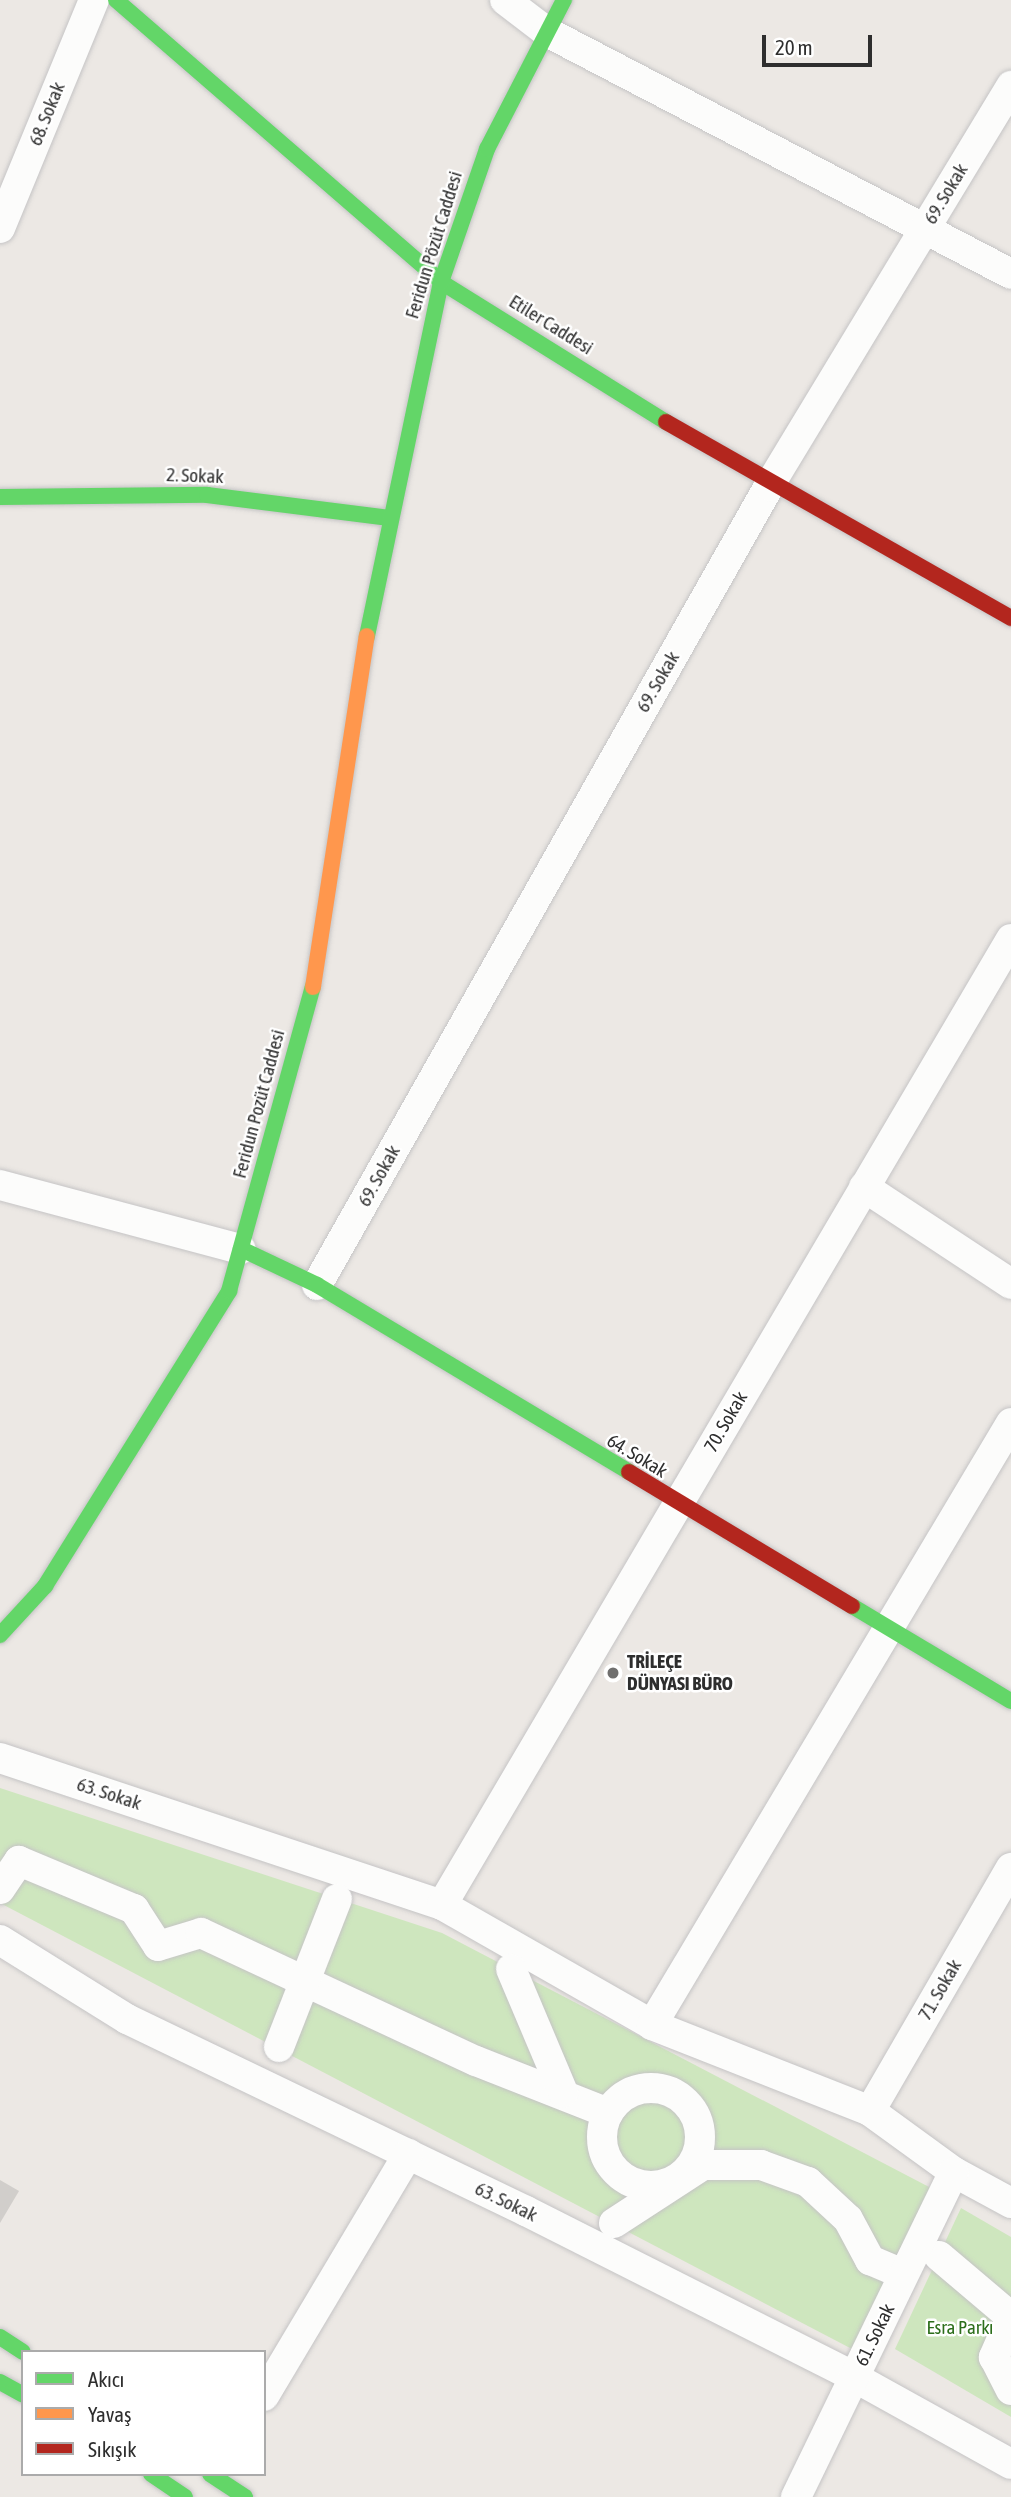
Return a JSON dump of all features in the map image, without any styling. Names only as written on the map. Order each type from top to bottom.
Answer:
[{"type":"street","name":"68. Sokak","points":[[0,228],[94,0]]},
{"type":"street","name":"Etiler Caddesi","points":[[116,0],[441,282],[769,486],[1011,618]]},
{"type":"street","points":[[505,0],[547,32],[927,225],[1011,274]]},
{"type":"street","name":"Feridun Pözüt Caddesi","points":[[388,518],[441,282],[487,149],[564,0]]},
{"type":"street","name":"69. Sokak","points":[[317,1285],[769,486],[1011,86]]},
{"type":"street","name":"2. Sokak","points":[[0,497],[207,495],[388,518]]},
{"type":"street","name":"Feridun Pozüt Caddesi","points":[[0,1635],[45,1586],[229,1292],[318,970],[388,518]]},
{"type":"street","name":"70. Sokak","points":[[442,1905],[1011,939]]},
{"type":"street","points":[[0,1185],[241,1249]]},
{"type":"street","points":[[864,1187],[1011,1284]]},
{"type":"street","name":"64. Sokak","points":[[241,1249],[317,1285],[677,1505],[1011,1701]]},
{"type":"street","points":[[652,2025],[1011,1423]]},
{"type":"street","name":"63. Sokak","points":[[0,1758],[442,1905],[652,2025],[870,2111],[954,2172],[1011,2203]]},
{"type":"street","points":[[0,1889],[19,1861],[134,1909],[158,1946],[201,1933],[476,2061],[563,2092],[608,2113]]},
{"type":"street","name":"71. Sokak","points":[[870,2111],[1011,1868]]},
{"type":"street","points":[[279,2047],[337,1899]]},
{"type":"street","name":"63. Sokak","points":[[0,1940],[127,2019],[408,2154],[855,2377],[1011,2464]]},
{"type":"street","points":[[511,1969],[563,2092]]},
{"type":"street","points":[[614,2223],[684,2173],[694,2161],[700,2131],[686,2102],[656,2087],[639,2089],[608,2113],[601,2139],[604,2155],[625,2180],[656,2187],[684,2173],[703,2165],[761,2165],[808,2182],[848,2219],[870,2260],[891,2269]]},
{"type":"street","points":[[266,2393],[408,2154]]},
{"type":"street","name":"61. Sokak","points":[[796,2497],[954,2172]]},
{"type":"street","points":[[939,2256],[1011,2318],[1001,2329],[994,2357],[1011,2390]]},
{"type":"street","points":[[0,2337],[21,2351]]},
{"type":"street","points":[[0,2382],[21,2394]]},
{"type":"street","points":[[154,2476],[185,2497]]},
{"type":"street","points":[[215,2476],[245,2497]]},
{"type":"green space","points":[[0,1788],[442,1933],[931,2188],[852,2349],[0,1903]]},
{"type":"green space","name":"Esra Parkı","points":[[961,2208],[1011,2237],[1011,2417],[895,2349]]},
{"type":"building","points":[[0,2180],[19,2191],[0,2223]]},
{"type":"traffic: fast","points":[[116,0],[441,282],[666,422]]},
{"type":"traffic: fast","points":[[367,636],[441,282],[487,149],[564,0]]},
{"type":"traffic: fast","points":[[0,497],[207,495],[388,518]]},
{"type":"traffic: fast","points":[[0,1635],[45,1586],[229,1291],[313,987]]},
{"type":"traffic: fast","points":[[241,1249],[317,1285],[629,1472]]},
{"type":"traffic: fast","points":[[852,1606],[1011,1701]]},
{"type":"traffic: fast","points":[[0,2337],[21,2351]]},
{"type":"traffic: fast","points":[[0,2382],[21,2394]]},
{"type":"traffic: fast","points":[[154,2476],[185,2497]]},
{"type":"traffic: fast","points":[[213,2476],[245,2497]]},
{"type":"traffic: slow","points":[[313,987],[367,636]]},
{"type":"traffic: jam","points":[[666,422],[1011,618]]},
{"type":"traffic: jam","points":[[629,1472],[852,1606]]},
{"type":"place","name":"TRİLEÇE DÜNYASI BÜRO","points":[[613,1673]]}]
